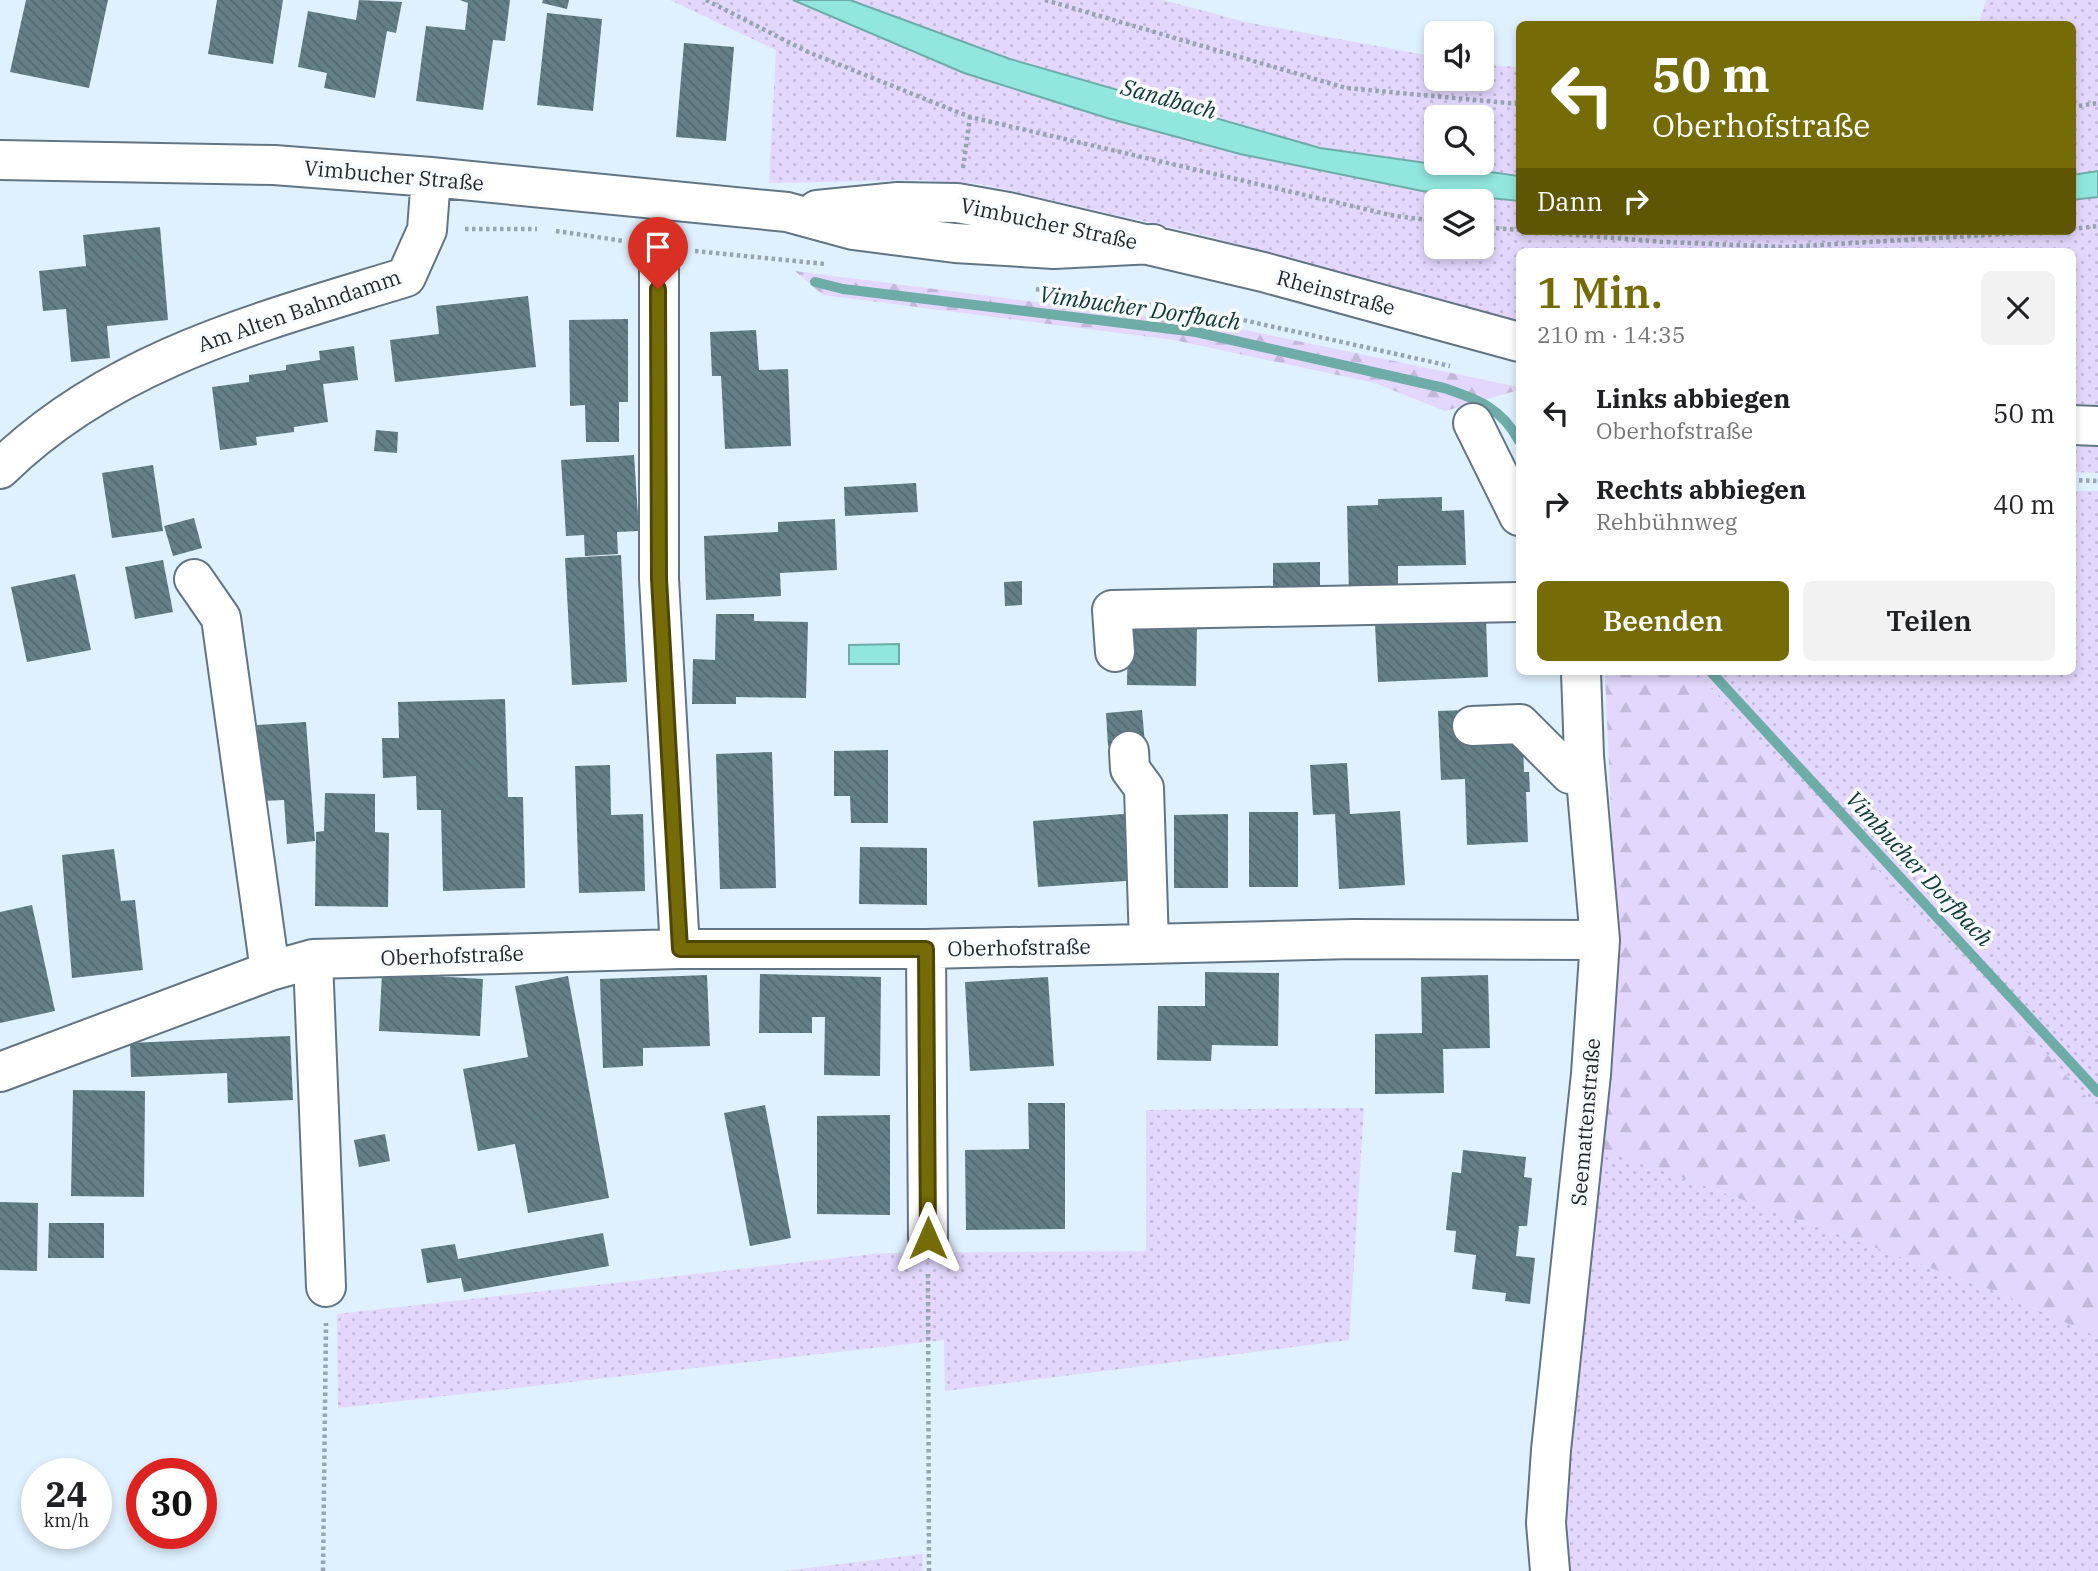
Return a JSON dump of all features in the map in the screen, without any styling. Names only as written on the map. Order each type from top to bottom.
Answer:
[{"type":"street","name":"Vimbucher Straße","points":[[0,160],[261,165],[431,177],[787,212],[853,229],[955,243],[1054,248],[1153,244]]},
{"type":"street","name":"Am Alten Bahndamm","points":[[0,469],[30,439],[119,380],[220,334],[406,277],[427,230],[431,177]]},
{"type":"street","name":"Rheinstraße","points":[[1153,244],[1516,341]]},
{"type":"street","points":[[659,247],[659,579],[680,949]]},
{"type":"street","points":[[1473,423],[1516,510]]},
{"type":"street","points":[[2076,425],[2098,426]]},
{"type":"street","points":[[194,579],[221,618],[270,971]]},
{"type":"street","points":[[1115,652],[1112,610],[1516,602]]},
{"type":"street","name":"Seemattenstraße","points":[[1550,1571],[1546,1523],[1550,1462],[1591,1074],[1600,940],[1585,773],[1581,675]]},
{"type":"street","points":[[1472,726],[1520,724],[1570,774],[1585,773]]},
{"type":"street","points":[[1129,751],[1130,769],[1144,788],[1149,944]]},
{"type":"street","name":"Oberhofstraße","points":[[0,1072],[270,971],[313,959],[680,949],[926,949],[1354,939],[1600,940]]},
{"type":"street","points":[[926,949],[928,1238]]},
{"type":"street","points":[[313,959],[326,1287]]},
{"type":"path","points":[[706,0],[808,52],[970,117],[1395,216],[1424,219]]},
{"type":"path","points":[[1045,0],[1346,88],[1516,104]]},
{"type":"path","points":[[2076,106],[2098,103]]},
{"type":"path","points":[[2076,229],[2098,226]]},
{"type":"path","points":[[427,230],[543,228],[659,247],[832,265]]},
{"type":"path","points":[[1494,228],[1516,230]]},
{"type":"path","points":[[1577,235],[1785,247],[1988,235]]},
{"type":"path","points":[[1022,287],[1216,314],[1453,366]]},
{"type":"path","points":[[2076,480],[2098,481]]},
{"type":"path","points":[[928,1238],[929,1571]]},
{"type":"path","points":[[323,1571],[326,1287]]},
{"type":"green space","points":[[670,0],[793,0],[964,73],[1107,118],[1240,154],[1424,191],[1424,259],[1494,259],[1494,198],[1516,201],[1516,235],[2076,235],[2076,200],[2098,197],[2098,405],[2076,405],[2076,248],[1516,248],[1516,322],[1200,234],[981,184],[918,180],[769,183],[776,50]]},
{"type":"green space","points":[[850,0],[1163,0],[1245,22],[1424,55],[1424,91],[1494,91],[1494,66],[1516,67],[1516,176],[1494,173],[1494,105],[1424,105],[1424,165],[1262,133],[1095,86]]},
{"type":"green space","points":[[1986,0],[2098,0],[2098,171],[2076,174],[2076,21],[1980,21]]},
{"type":"green space","points":[[795,271],[1231,327],[1516,386],[1516,391],[1445,411],[1375,383],[1174,340],[823,295]]},
{"type":"green space","points":[[2076,447],[2098,447],[2098,473],[2076,472]]},
{"type":"green space","points":[[2076,491],[2098,491],[2098,1110],[1699,675],[2076,675]]},
{"type":"green space","points":[[1605,675],[1699,675],[2098,1110],[2098,1337],[1997,1292],[1595,1146],[1616,925]]},
{"type":"green space","points":[[1364,1108],[1349,1340],[945,1391],[944,1340],[338,1408],[337,1314],[883,1253],[1146,1251],[1146,1110]]},
{"type":"green space","points":[[1595,1146],[1997,1292],[2098,1337],[2098,1571],[1563,1571],[1558,1553]]},
{"type":"green space","points":[[923,1554],[922,1571],[783,1571]]},
{"type":"shaded area","points":[[793,0],[850,0],[1010,59],[1320,148],[1424,163],[1424,175],[1494,175],[1494,172],[1516,176],[1516,201],[1494,198],[1494,189],[1422,191],[1240,154],[1107,118],[964,73]]},
{"type":"shaded area","points":[[2098,171],[2098,197],[2076,200],[2076,174]]},
{"type":"shaded area","points":[[899,644],[899,664],[849,664],[849,645]]},
{"type":"building","points":[[26,0],[108,0],[89,88],[10,72]]},
{"type":"building","points":[[217,0],[283,0],[273,64],[208,54]]},
{"type":"building","points":[[359,0],[402,2],[396,33],[387,31],[375,98],[324,88],[327,73],[298,67],[308,11],[356,20]]},
{"type":"building","points":[[460,0],[510,0],[505,41],[493,40],[483,110],[416,101],[426,26],[465,30],[468,3]]},
{"type":"building","points":[[543,0],[569,0],[567,9],[542,3]]},
{"type":"building","points":[[547,13],[602,19],[593,111],[537,105]]},
{"type":"building","points":[[684,43],[734,47],[726,141],[676,137]]},
{"type":"building","points":[[160,227],[168,320],[107,326],[110,358],[71,362],[66,309],[43,311],[39,271],[86,266],[83,235]]},
{"type":"building","points":[[528,296],[536,367],[395,382],[390,340],[439,334],[436,306]]},
{"type":"building","points":[[628,319],[628,402],[619,402],[619,442],[586,442],[585,405],[570,406],[569,320]]},
{"type":"building","points":[[756,330],[759,370],[788,369],[791,446],[725,449],[721,376],[712,376],[710,332]]},
{"type":"building","points":[[354,346],[358,380],[323,384],[328,422],[294,427],[294,432],[256,437],[257,445],[220,450],[212,387],[249,382],[249,375],[286,370],[286,365],[320,360],[319,351]]},
{"type":"building","points":[[376,430],[398,432],[397,453],[374,451]]},
{"type":"building","points":[[634,455],[639,531],[617,532],[618,554],[585,556],[584,535],[566,536],[561,460]]},
{"type":"building","points":[[153,465],[163,531],[112,538],[102,473]]},
{"type":"building","points":[[916,483],[918,512],[845,516],[844,487]]},
{"type":"building","points":[[1442,497],[1442,511],[1464,510],[1466,565],[1398,566],[1398,593],[1349,595],[1347,506],[1378,505],[1378,499]]},
{"type":"building","points":[[194,518],[202,548],[173,556],[164,526]]},
{"type":"building","points":[[835,519],[837,570],[780,573],[781,596],[706,600],[704,536],[778,532],[778,522]]},
{"type":"building","points":[[621,555],[627,682],[572,685],[565,558]]},
{"type":"building","points":[[163,560],[173,612],[135,619],[125,567]]},
{"type":"building","points":[[1320,562],[1320,603],[1273,604],[1273,563]]},
{"type":"building","points":[[75,574],[91,650],[27,662],[11,587]]},
{"type":"building","points":[[1022,581],[1022,605],[1005,606],[1004,582]]},
{"type":"building","points":[[716,614],[754,614],[754,621],[808,622],[806,698],[736,697],[736,704],[692,704],[693,659],[715,660]]},
{"type":"building","points":[[1486,619],[1488,677],[1378,682],[1375,624]]},
{"type":"building","points":[[1128,621],[1197,623],[1196,686],[1127,685]]},
{"type":"building","points":[[505,699],[508,797],[523,797],[525,888],[443,891],[441,810],[417,810],[416,776],[383,778],[382,738],[399,738],[398,702]]},
{"type":"building","points":[[1142,710],[1145,744],[1108,746],[1106,713]]},
{"type":"building","points":[[1466,710],[1468,744],[1523,742],[1524,772],[1529,772],[1530,792],[1526,792],[1528,842],[1467,845],[1465,779],[1441,780],[1438,711]]},
{"type":"building","points":[[306,722],[315,841],[287,844],[284,800],[263,801],[257,725]]},
{"type":"building","points":[[888,750],[888,823],[851,823],[850,796],[834,796],[834,751]]},
{"type":"building","points":[[772,752],[776,888],[720,889],[716,754]]},
{"type":"building","points":[[1347,763],[1350,814],[1400,811],[1405,885],[1339,889],[1335,814],[1313,815],[1310,765]]},
{"type":"building","points":[[610,765],[611,815],[643,814],[645,891],[579,893],[575,766]]},
{"type":"building","points":[[325,793],[375,794],[375,832],[389,833],[388,907],[315,906],[316,832],[324,831]]},
{"type":"building","points":[[1249,812],[1298,812],[1298,887],[1249,887]]},
{"type":"building","points":[[1136,813],[1140,880],[1038,887],[1033,821]]},
{"type":"building","points":[[1228,814],[1228,888],[1174,888],[1174,815]]},
{"type":"building","points":[[860,847],[927,848],[927,905],[859,904]]},
{"type":"building","points":[[114,849],[121,901],[135,900],[143,970],[72,978],[62,855]]},
{"type":"building","points":[[32,905],[55,1011],[0,1023],[0,912]]},
{"type":"building","points":[[1205,972],[1279,973],[1278,1046],[1212,1045],[1211,1061],[1157,1060],[1158,1006],[1205,1006]]},
{"type":"building","points":[[382,973],[483,979],[480,1036],[379,1031]]},
{"type":"building","points":[[760,974],[881,977],[880,1076],[824,1075],[825,1017],[812,1017],[812,1033],[759,1033]]},
{"type":"building","points":[[707,975],[710,1046],[643,1048],[643,1066],[603,1068],[600,979]]},
{"type":"building","points":[[1488,975],[1490,1048],[1443,1049],[1444,1093],[1375,1094],[1375,1034],[1422,1033],[1421,977]]},
{"type":"building","points":[[568,976],[609,1198],[528,1213],[515,1144],[478,1151],[463,1069],[528,1057],[515,986]]},
{"type":"building","points":[[1048,977],[1054,1066],[970,1071],[965,982]]},
{"type":"building","points":[[290,1036],[293,1100],[228,1103],[227,1073],[131,1077],[130,1043]]},
{"type":"building","points":[[73,1090],[145,1091],[144,1197],[71,1196]]},
{"type":"building","points":[[1028,1103],[1065,1103],[1065,1229],[966,1230],[965,1150],[1029,1149]]},
{"type":"building","points":[[765,1105],[791,1238],[750,1246],[724,1113]]},
{"type":"building","points":[[890,1115],[890,1215],[817,1214],[817,1116]]},
{"type":"building","points":[[385,1134],[390,1161],[359,1167],[354,1140]]},
{"type":"building","points":[[1463,1150],[1526,1157],[1524,1177],[1532,1178],[1527,1226],[1519,1226],[1516,1256],[1535,1258],[1530,1304],[1505,1301],[1506,1293],[1472,1289],[1476,1255],[1454,1252],[1456,1231],[1446,1230],[1452,1172],[1461,1173]]},
{"type":"building","points":[[0,1202],[38,1203],[37,1271],[0,1270]]},
{"type":"building","points":[[49,1223],[104,1223],[104,1258],[48,1258]]},
{"type":"building","points":[[603,1233],[609,1266],[464,1292],[461,1278],[427,1283],[421,1249],[455,1244],[458,1259]]},
{"type":"waterway","name":"Vimbucher Dorfbach","points":[[815,282],[843,289],[1196,332],[1444,388],[1488,406],[1505,420],[1516,436]]},
{"type":"waterway","name":"Vimbucher Dorfbach","points":[[1714,675],[2098,1092]]},
{"type":"route","points":[[658,289],[659,579],[680,949],[926,949],[928,1238]]},
{"type":"water label","name":"Sandbach","points":[[1169,98]]}]
